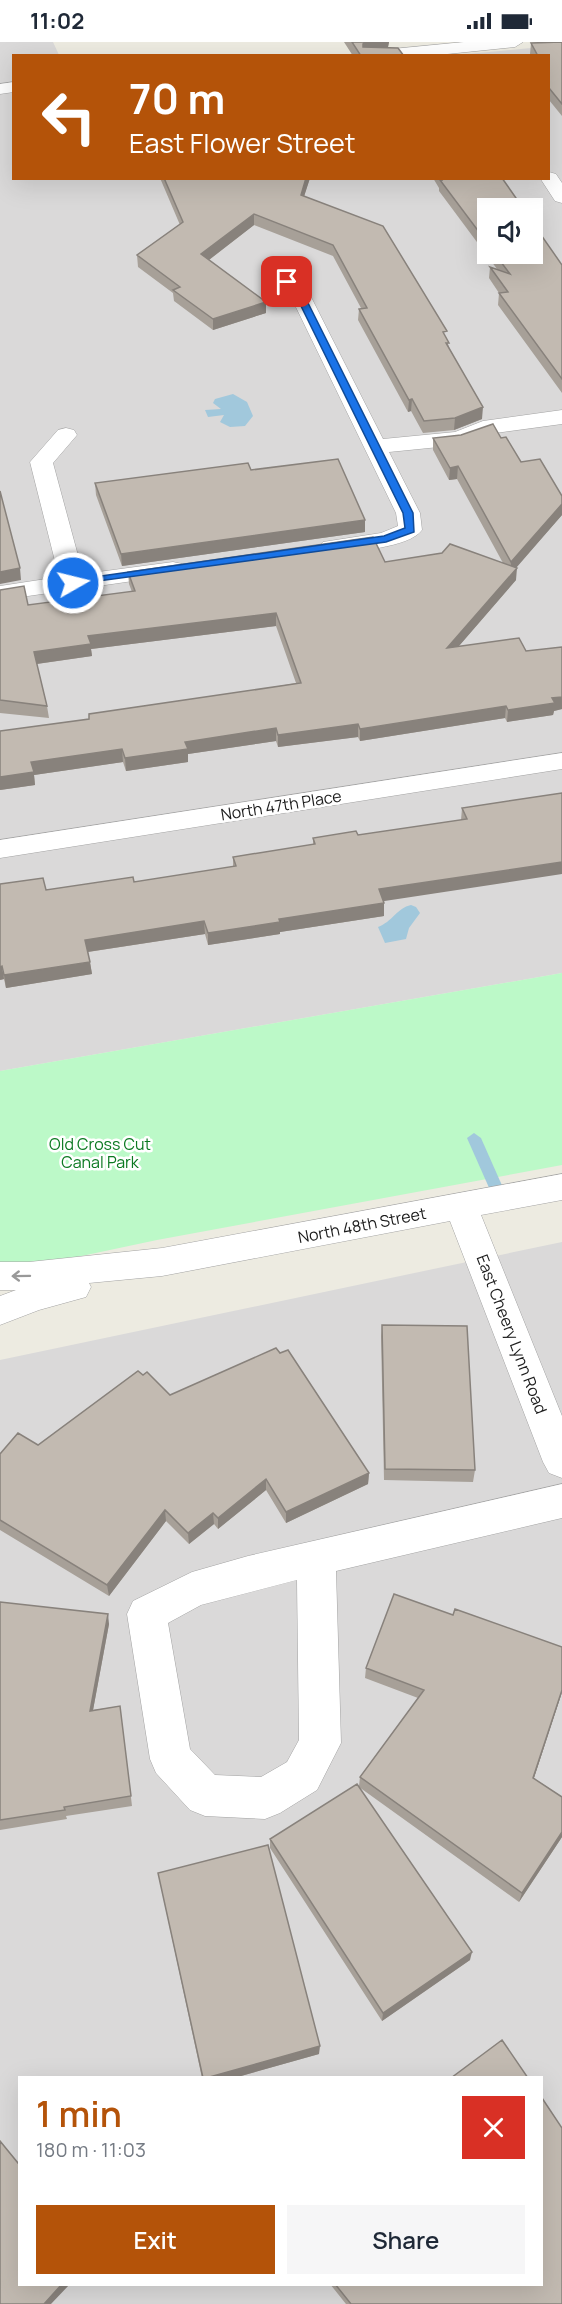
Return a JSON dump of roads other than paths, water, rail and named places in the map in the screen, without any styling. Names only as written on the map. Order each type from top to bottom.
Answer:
[{"type":"street","points":[[415,54],[458,52],[515,42]]},
{"type":"street","points":[[550,179],[562,197]]},
{"type":"street","points":[[274,268],[301,297],[408,513],[410,530],[386,539],[305,550]]},
{"type":"street","points":[[371,439],[459,438],[483,428],[562,417]]},
{"type":"street","points":[[66,435],[41,462],[73,583]]},
{"type":"street","points":[[0,593],[200,565]]},
{"type":"street","name":"North 47th Place","points":[[0,849],[562,761]]},
{"type":"street","name":"North 48th Street","points":[[0,1276],[29,1276],[162,1262],[562,1188]]},
{"type":"street","name":"East Cheery Lynn Road","points":[[461,1207],[562,1462]]},
{"type":"street","name":"North 48th Street","points":[[0,1311],[33,1298],[162,1262]]},
{"type":"street","points":[[316,1559],[320,1743],[302,1776],[265,1798],[205,1795],[171,1759],[147,1614],[192,1590],[316,1559],[562,1501]]},
{"type":"water","points":[[233,394],[247,402],[253,416],[245,426],[230,427],[220,422],[224,415],[208,417],[205,410],[221,409],[213,403],[215,399]]},
{"type":"water","points":[[411,905],[416,907],[420,913],[409,928],[406,939],[385,943],[378,927]]},
{"type":"waterway","points":[[474,1138],[501,1199]]},
{"type":"park label","name":"Old Cross Cut Canal Park","points":[[100,1153]]}]
